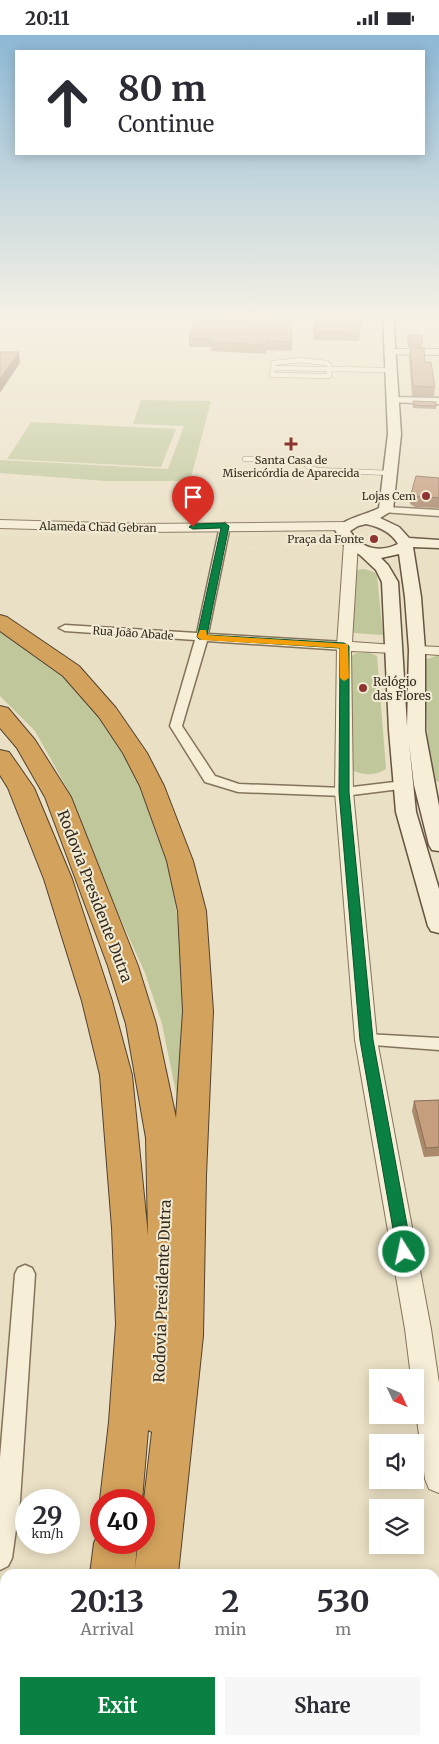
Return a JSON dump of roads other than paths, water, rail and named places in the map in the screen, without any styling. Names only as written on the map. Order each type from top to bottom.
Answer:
[{"type":"highway","points":[[0,621],[71,671],[108,713],[135,753],[152,785],[180,861],[192,911],[198,1011],[189,1175],[184,1336],[157,1569]]},
{"type":"highway","name":"Rodovia Presidente Dutra","points":[[0,713],[27,745],[58,797],[123,965],[142,1024],[158,1109],[163,1138],[167,1221],[151,1569]]},
{"type":"highway","name":"Rodovia Presidente Dutra","points":[[0,757],[21,788],[58,879],[97,1001],[116,1075],[130,1228],[134,1324],[129,1422],[122,1489]]},
{"type":"highway","points":[[113,1569],[115,1554]]},
{"type":"main road","points":[[352,539],[366,521],[386,510],[390,473],[393,395]]},
{"type":"main road","points":[[366,521],[381,523],[394,530],[404,544],[413,597],[417,650],[416,731],[432,786],[439,845]]},
{"type":"main road","points":[[352,539],[379,554],[392,553],[404,544],[439,544]]},
{"type":"main road","points":[[352,539],[383,568],[390,582],[402,785],[412,835],[439,926]]},
{"type":"main road","points":[[395,649],[417,650]]},
{"type":"street","points":[[394,401],[439,401]]},
{"type":"street","points":[[386,510],[439,513]]},
{"type":"street","name":"Alameda Chad Gebran","points":[[0,524],[34,528]]},
{"type":"street","name":"Alameda Chad Gebran","points":[[0,529],[308,531],[352,539]]},
{"type":"street","points":[[225,529],[202,637],[176,726],[210,779],[238,788],[344,792],[402,785]]},
{"type":"street","points":[[352,539],[344,646],[344,792],[366,1040],[418,1329],[439,1479]]},
{"type":"street","name":"Rua João Abade","points":[[65,628],[344,646]]},
{"type":"street","points":[[344,646],[395,649]]},
{"type":"street","points":[[417,650],[439,651]]},
{"type":"street","points":[[366,1040],[439,1044]]},
{"type":"street","points":[[0,1558],[25,1274]]},
{"type":"lane","points":[[245,459],[301,460],[310,468],[317,470],[390,473]]},
{"type":"place","name":"Santa Casa de Misericórdia de Aparecida","points":[[291,444]]},
{"type":"place","name":"Lojas Cem","points":[[426,496]]},
{"type":"place","name":"Praça da Fonte","points":[[374,539]]},
{"type":"place","name":"Relógio das Flores","points":[[363,688]]}]
